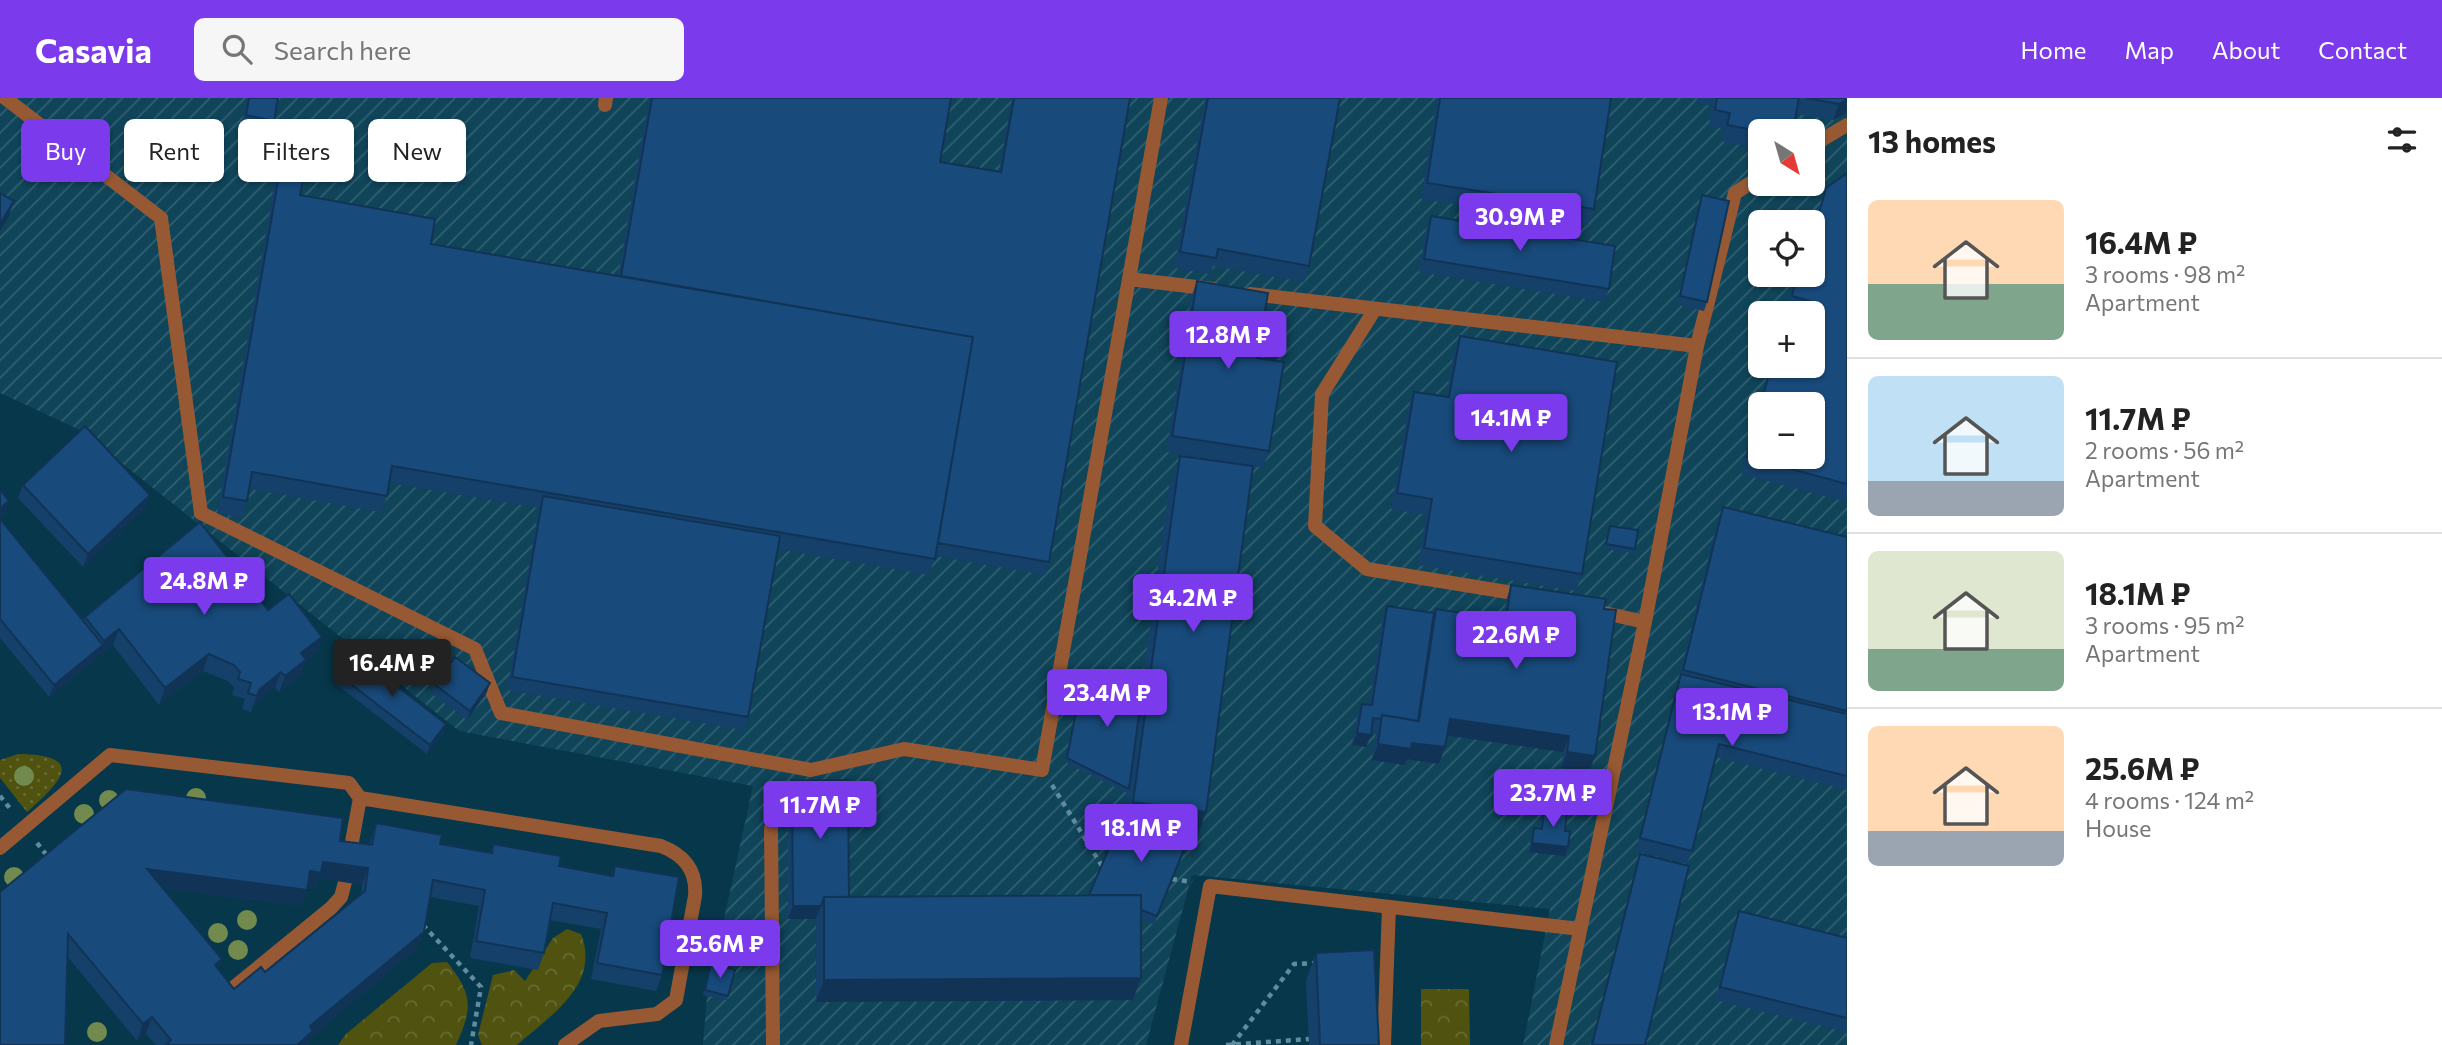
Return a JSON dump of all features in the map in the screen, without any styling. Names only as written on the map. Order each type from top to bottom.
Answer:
[{"type":"lane","points":[[5,98],[26,104],[161,218],[201,513],[475,649],[501,713],[811,770],[904,749],[1042,770],[1161,98]]},
{"type":"lane","points":[[1825,138],[1847,125]]},
{"type":"lane","points":[[1556,1045],[1645,622],[1697,346],[1735,193],[1748,185]]},
{"type":"lane","points":[[1129,279],[1697,346]]},
{"type":"lane","points":[[1375,309],[1322,394],[1315,526],[1367,569],[1544,599]]},
{"type":"lane","points":[[1582,608],[1645,622]]},
{"type":"lane","points":[[0,848],[110,755],[349,783],[360,798],[661,846],[676,852],[688,863],[695,878],[695,896],[676,1000],[657,1014],[599,1021],[565,1045]]},
{"type":"lane","points":[[349,859],[360,798]]},
{"type":"lane","points":[[771,828],[774,1045]]},
{"type":"lane","points":[[222,997],[331,908],[341,897],[345,882]]},
{"type":"lane","points":[[1181,1045],[1210,886],[1580,929]]},
{"type":"lane","points":[[1384,1045],[1389,907]]},
{"type":"path","points":[[1042,770],[1102,866]]},
{"type":"path","points":[[423,924],[481,987],[471,1045]]},
{"type":"path","points":[[1229,1045],[1294,964],[1321,963]]},
{"type":"path","points":[[1229,1045],[1309,1039]]},
{"type":"shaded area","points":[[0,98],[1847,98],[1847,1045],[1523,1045],[1550,909],[1192,875],[1146,1045],[703,1045],[707,996],[703,995],[710,969],[713,969],[753,786],[459,731],[80,430],[0,393]]},
{"type":"green space","points":[[18,754],[53,759],[60,765],[62,772],[50,790],[27,812],[0,778],[0,760]]},
{"type":"green space","points":[[567,929],[581,934],[585,952],[584,968],[569,997],[517,1045],[482,1045],[478,1035],[493,975],[514,970],[525,981],[553,938]]},
{"type":"green space","points":[[447,962],[462,984],[468,1002],[465,1021],[456,1045],[338,1045],[346,1034],[432,963]]},
{"type":"green space","points":[[1421,989],[1469,989],[1470,1045],[1421,1045]]},
{"type":"building","points":[[249,98],[278,98],[274,119],[246,115]]},
{"type":"building","points":[[652,98],[951,98],[940,162],[1001,172],[1014,98],[1130,98],[1049,562],[938,543],[973,337],[621,276]]},
{"type":"building","points":[[1208,98],[1340,98],[1309,266],[1218,249],[1216,258],[1180,252]]},
{"type":"building","points":[[1440,98],[1611,98],[1594,209],[1427,183]]},
{"type":"building","points":[[1717,98],[1799,98],[1795,119],[1748,119],[1748,129],[1727,125],[1730,113],[1715,110]]},
{"type":"building","points":[[1806,98],[1847,98],[1847,99],[1839,104]]},
{"type":"building","points":[[1847,173],[1847,484],[1791,469],[1825,469],[1825,392],[1764,392],[1768,378],[1825,378],[1825,301],[1810,301],[1792,296],[1794,287],[1825,287],[1825,210],[1820,210],[1826,188]]},
{"type":"building","points":[[278,182],[302,182],[300,195],[435,219],[431,244],[973,337],[935,559],[392,466],[387,496],[252,472],[247,501],[223,497]]},
{"type":"building","points":[[0,193],[14,201],[0,224]]},
{"type":"building","points":[[1702,195],[1729,201],[1707,302],[1680,296]]},
{"type":"building","points":[[1431,216],[1615,246],[1609,289],[1424,259]]},
{"type":"building","points":[[1197,281],[1268,293],[1257,358],[1284,362],[1269,451],[1172,436]]},
{"type":"building","points":[[1460,336],[1617,362],[1582,574],[1424,548],[1432,499],[1397,493],[1414,392],[1449,397]]},
{"type":"building","points":[[85,426],[150,495],[88,554],[23,485]]},
{"type":"building","points":[[1180,456],[1253,466],[1206,812],[1133,802]]},
{"type":"building","points":[[0,490],[9,501],[0,508]]},
{"type":"building","points":[[543,496],[780,536],[748,717],[512,677]]},
{"type":"building","points":[[1723,507],[1847,537],[1847,711],[1683,670]]},
{"type":"building","points":[[0,519],[103,645],[54,685],[0,619]]},
{"type":"building","points":[[200,522],[268,610],[289,594],[322,637],[301,653],[306,660],[285,676],[281,672],[259,690],[257,696],[248,693],[251,683],[238,679],[240,672],[234,665],[209,654],[165,688],[119,629],[104,641],[85,617]]},
{"type":"building","points":[[1610,526],[1638,530],[1635,549],[1606,544]]},
{"type":"building","points":[[1511,585],[1606,599],[1604,609],[1616,610],[1595,756],[1567,752],[1569,736],[1450,719],[1445,747],[1412,743],[1411,749],[1378,744],[1382,715],[1419,721],[1436,609],[1506,620]]},
{"type":"building","points":[[1387,606],[1434,613],[1418,721],[1382,715],[1381,719],[1373,718],[1371,735],[1357,733],[1362,704],[1372,705]]},
{"type":"building","points":[[355,654],[446,724],[430,745],[339,675]]},
{"type":"building","points":[[455,657],[490,683],[470,711],[434,684]]},
{"type":"building","points":[[1681,674],[1847,714],[1847,776],[1719,744],[1692,851],[1640,838]]},
{"type":"building","points":[[1144,678],[1129,789],[1067,758],[1081,686]]},
{"type":"building","points":[[848,780],[849,897],[824,897],[821,906],[793,906],[792,781]]},
{"type":"building","points":[[126,789],[343,818],[340,841],[372,845],[376,823],[442,835],[440,844],[492,853],[493,844],[561,856],[559,866],[613,876],[615,866],[679,877],[662,975],[597,963],[607,913],[553,903],[544,953],[476,941],[485,890],[433,880],[424,932],[310,1026],[313,1031],[297,1045],[166,1045],[171,1040],[152,1017],[143,1024],[68,934],[65,1045],[0,1045],[0,892]],"holes":[[[323,862],[368,868],[365,891],[265,972],[261,967],[234,989],[215,965],[222,959],[147,869],[307,890],[310,871],[321,873]]]},
{"type":"building","points":[[1544,807],[1567,809],[1565,831],[1570,831],[1568,847],[1532,843],[1534,828],[1542,829]]},
{"type":"building","points":[[1126,808],[1125,823],[1191,832],[1157,916],[1141,910],[1141,895],[1089,895]]},
{"type":"building","points":[[1640,854],[1689,866],[1645,1045],[1592,1045]]},
{"type":"building","points":[[1141,895],[1141,978],[824,980],[824,897]]},
{"type":"building","points":[[1739,911],[1847,938],[1847,1018],[1720,987]]},
{"type":"building","points":[[1374,950],[1379,1045],[1320,1045],[1316,953]]},
{"type":"building","points":[[711,964],[735,970],[728,996],[705,990]]}]
